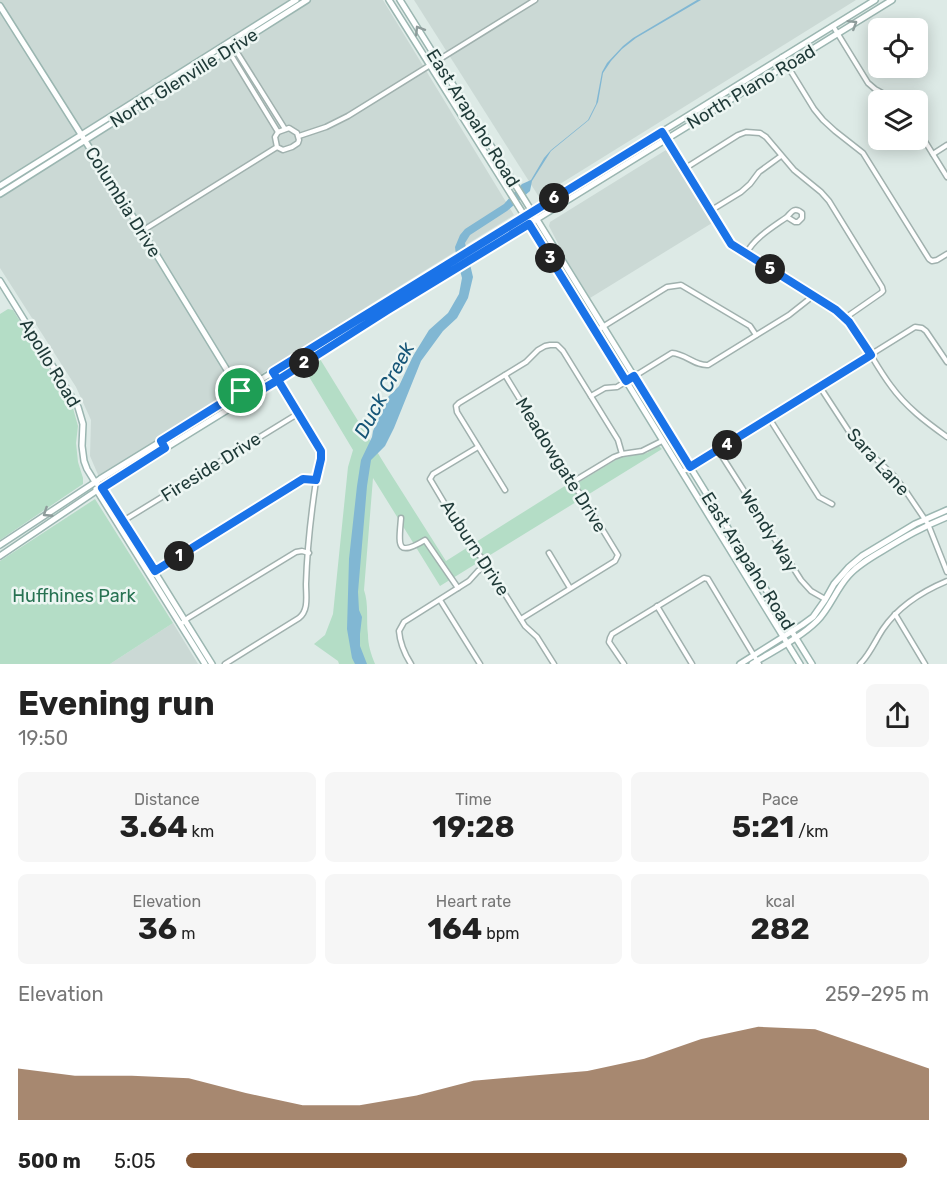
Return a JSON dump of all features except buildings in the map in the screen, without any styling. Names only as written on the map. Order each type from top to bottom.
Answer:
[{"type":"main road","name":"North Glenville Drive","points":[[0,194],[12,182],[228,43],[295,3],[307,0]]},
{"type":"main road","points":[[391,0],[405,9]]},
{"type":"main road","name":"East Arapaho Road","points":[[391,0],[800,664]]},
{"type":"main road","name":"East Arapaho Road","points":[[400,0],[812,664]]},
{"type":"main road","name":"North Plano Road","points":[[0,545],[95,482],[241,391],[875,0]]},
{"type":"main road","name":"North Plano Road","points":[[0,556],[99,489],[837,33],[883,2],[892,0]]},
{"type":"main road","name":"North Glenville Drive","points":[[83,137],[228,50],[295,3]]},
{"type":"main road","name":"Columbia Drive","points":[[0,6],[246,399]]},
{"type":"main road","points":[[729,91],[733,97]]},
{"type":"main road","name":"North Glenville Drive","points":[[0,186],[12,182]]},
{"type":"main road","name":"Apollo Road","points":[[0,281],[78,407],[83,424],[84,461],[95,482],[212,664]]},
{"type":"main road","points":[[315,346],[320,353]]},
{"type":"main road","points":[[650,422],[654,409]]},
{"type":"main road","points":[[161,441],[165,448]]},
{"type":"main road","name":"Apollo Road","points":[[99,489],[155,571],[205,664]]},
{"type":"main road","points":[[740,664],[756,661],[793,634],[817,621],[834,584],[844,571],[862,556],[901,532],[947,510]]},
{"type":"main road","points":[[926,522],[947,517]]},
{"type":"street","points":[[299,136],[326,127],[348,116],[536,0]]},
{"type":"street","points":[[833,26],[868,83],[877,90]]},
{"type":"street","points":[[278,132],[228,50],[228,43],[234,46],[285,129]]},
{"type":"street","points":[[782,57],[823,120],[863,153],[929,259],[937,260],[947,254]]},
{"type":"street","points":[[250,86],[256,82]]},
{"type":"street","points":[[263,107],[269,104]]},
{"type":"street","points":[[288,128],[295,130],[299,136],[298,143],[283,150],[277,147],[275,137],[278,132],[288,128]]},
{"type":"street","points":[[662,132],[731,244],[836,310],[845,318],[901,399],[924,420],[947,436]]},
{"type":"street","points":[[684,169],[746,132],[760,133],[764,136],[794,170],[829,201],[882,287],[881,293],[845,318]]},
{"type":"street","points":[[933,154],[947,145]]},
{"type":"street","points":[[928,146],[947,177]]},
{"type":"street","points":[[142,231],[277,147]]},
{"type":"street","points":[[710,211],[741,192],[759,172],[781,156]]},
{"type":"street","points":[[746,254],[756,240],[787,217]]},
{"type":"street","points":[[595,332],[667,287],[681,285],[750,326],[756,335]]},
{"type":"street","points":[[591,396],[605,388],[617,387],[672,353],[679,353],[701,365],[708,365],[802,306],[811,294]]},
{"type":"street","points":[[682,472],[915,327],[926,331],[947,362]]},
{"type":"street","points":[[505,490],[457,412],[456,406],[526,362],[545,346],[557,345],[563,351],[618,440],[622,454]]},
{"type":"street","points":[[225,664],[304,614],[306,608],[309,553],[321,451],[273,372]]},
{"type":"street","name":"Meadowgate Drive","points":[[505,375],[618,555],[615,561],[570,588]]},
{"type":"street","name":"Sara Lane","points":[[820,387],[852,436],[894,476],[926,522],[947,572]]},
{"type":"street","name":"Fireside Drive","points":[[123,521],[299,413]]},
{"type":"street","points":[[769,418],[819,497],[832,504]]},
{"type":"street","points":[[571,483],[614,457],[642,451],[662,441]]},
{"type":"street","name":"Auburn Drive","points":[[478,447],[433,474],[430,479],[470,546],[487,565],[525,626],[537,637],[554,664]]},
{"type":"street","name":"Wendy Way","points":[[718,450],[801,580],[811,591],[828,601]]},
{"type":"street","points":[[155,571],[303,479],[316,480]]},
{"type":"street","points":[[401,518],[399,541],[401,546],[408,549],[425,540],[458,588]]},
{"type":"street","points":[[183,622],[296,552],[309,553]]},
{"type":"street","points":[[521,620],[570,588],[549,553]]},
{"type":"street","points":[[411,664],[403,652],[399,631],[404,622],[469,581],[487,565]]},
{"type":"street","points":[[624,664],[609,642],[612,634],[701,578],[708,579],[756,661]]},
{"type":"street","points":[[860,664],[895,614],[947,581]]},
{"type":"street","points":[[440,600],[480,664]]},
{"type":"street","points":[[657,606],[692,664]]},
{"type":"street","points":[[895,614],[926,664]]},
{"type":"shaded area","points":[[0,0],[383,0],[514,215],[99,477],[90,456],[91,420],[76,387],[0,268]]},
{"type":"shaded area","points":[[414,0],[856,0],[539,197]]},
{"type":"shaded area","points":[[666,150],[712,223],[590,298],[566,259],[549,226],[550,222]]},
{"type":"shaded area","points":[[173,623],[198,664],[110,664]]},
{"type":"green space","points":[[8,309],[13,310],[73,408],[78,426],[76,443],[83,484],[0,540],[0,314]]},
{"type":"green space","points":[[320,359],[446,561],[568,484],[571,487],[619,458],[647,453],[659,446],[662,449],[440,586],[373,478],[364,590],[367,629],[375,664],[339,664],[314,644],[325,635],[333,614],[348,467],[353,450],[305,370]]},
{"type":"green space","name":"Huffhines Park","points":[[95,499],[173,623],[110,664],[0,664],[0,561]]},
{"type":"water","points":[[697,0],[701,0],[636,38],[622,49],[603,73],[598,102],[589,120],[551,151],[532,181],[530,191],[507,211],[470,235],[465,243],[473,277],[468,298],[457,318],[443,331],[421,361],[385,446],[371,460],[358,592],[359,610],[362,617],[360,646],[367,664],[355,664],[347,629],[349,559],[361,460],[387,398],[399,386],[413,356],[429,330],[448,313],[459,294],[462,278],[455,247],[460,235],[465,229],[504,204],[522,184],[531,180],[551,150],[588,120],[596,104],[602,72],[623,46]]},
{"type":"route","points":[[241,391],[161,441],[165,448],[102,488],[155,571],[303,479],[316,480],[321,451],[278,380],[529,224],[626,381],[634,376],[690,467],[871,355],[849,322],[836,310],[731,244],[662,132],[273,372],[278,380],[246,399],[241,391]]},
{"type":"water label","name":"Duck Creek","points":[[384,390]]}]
